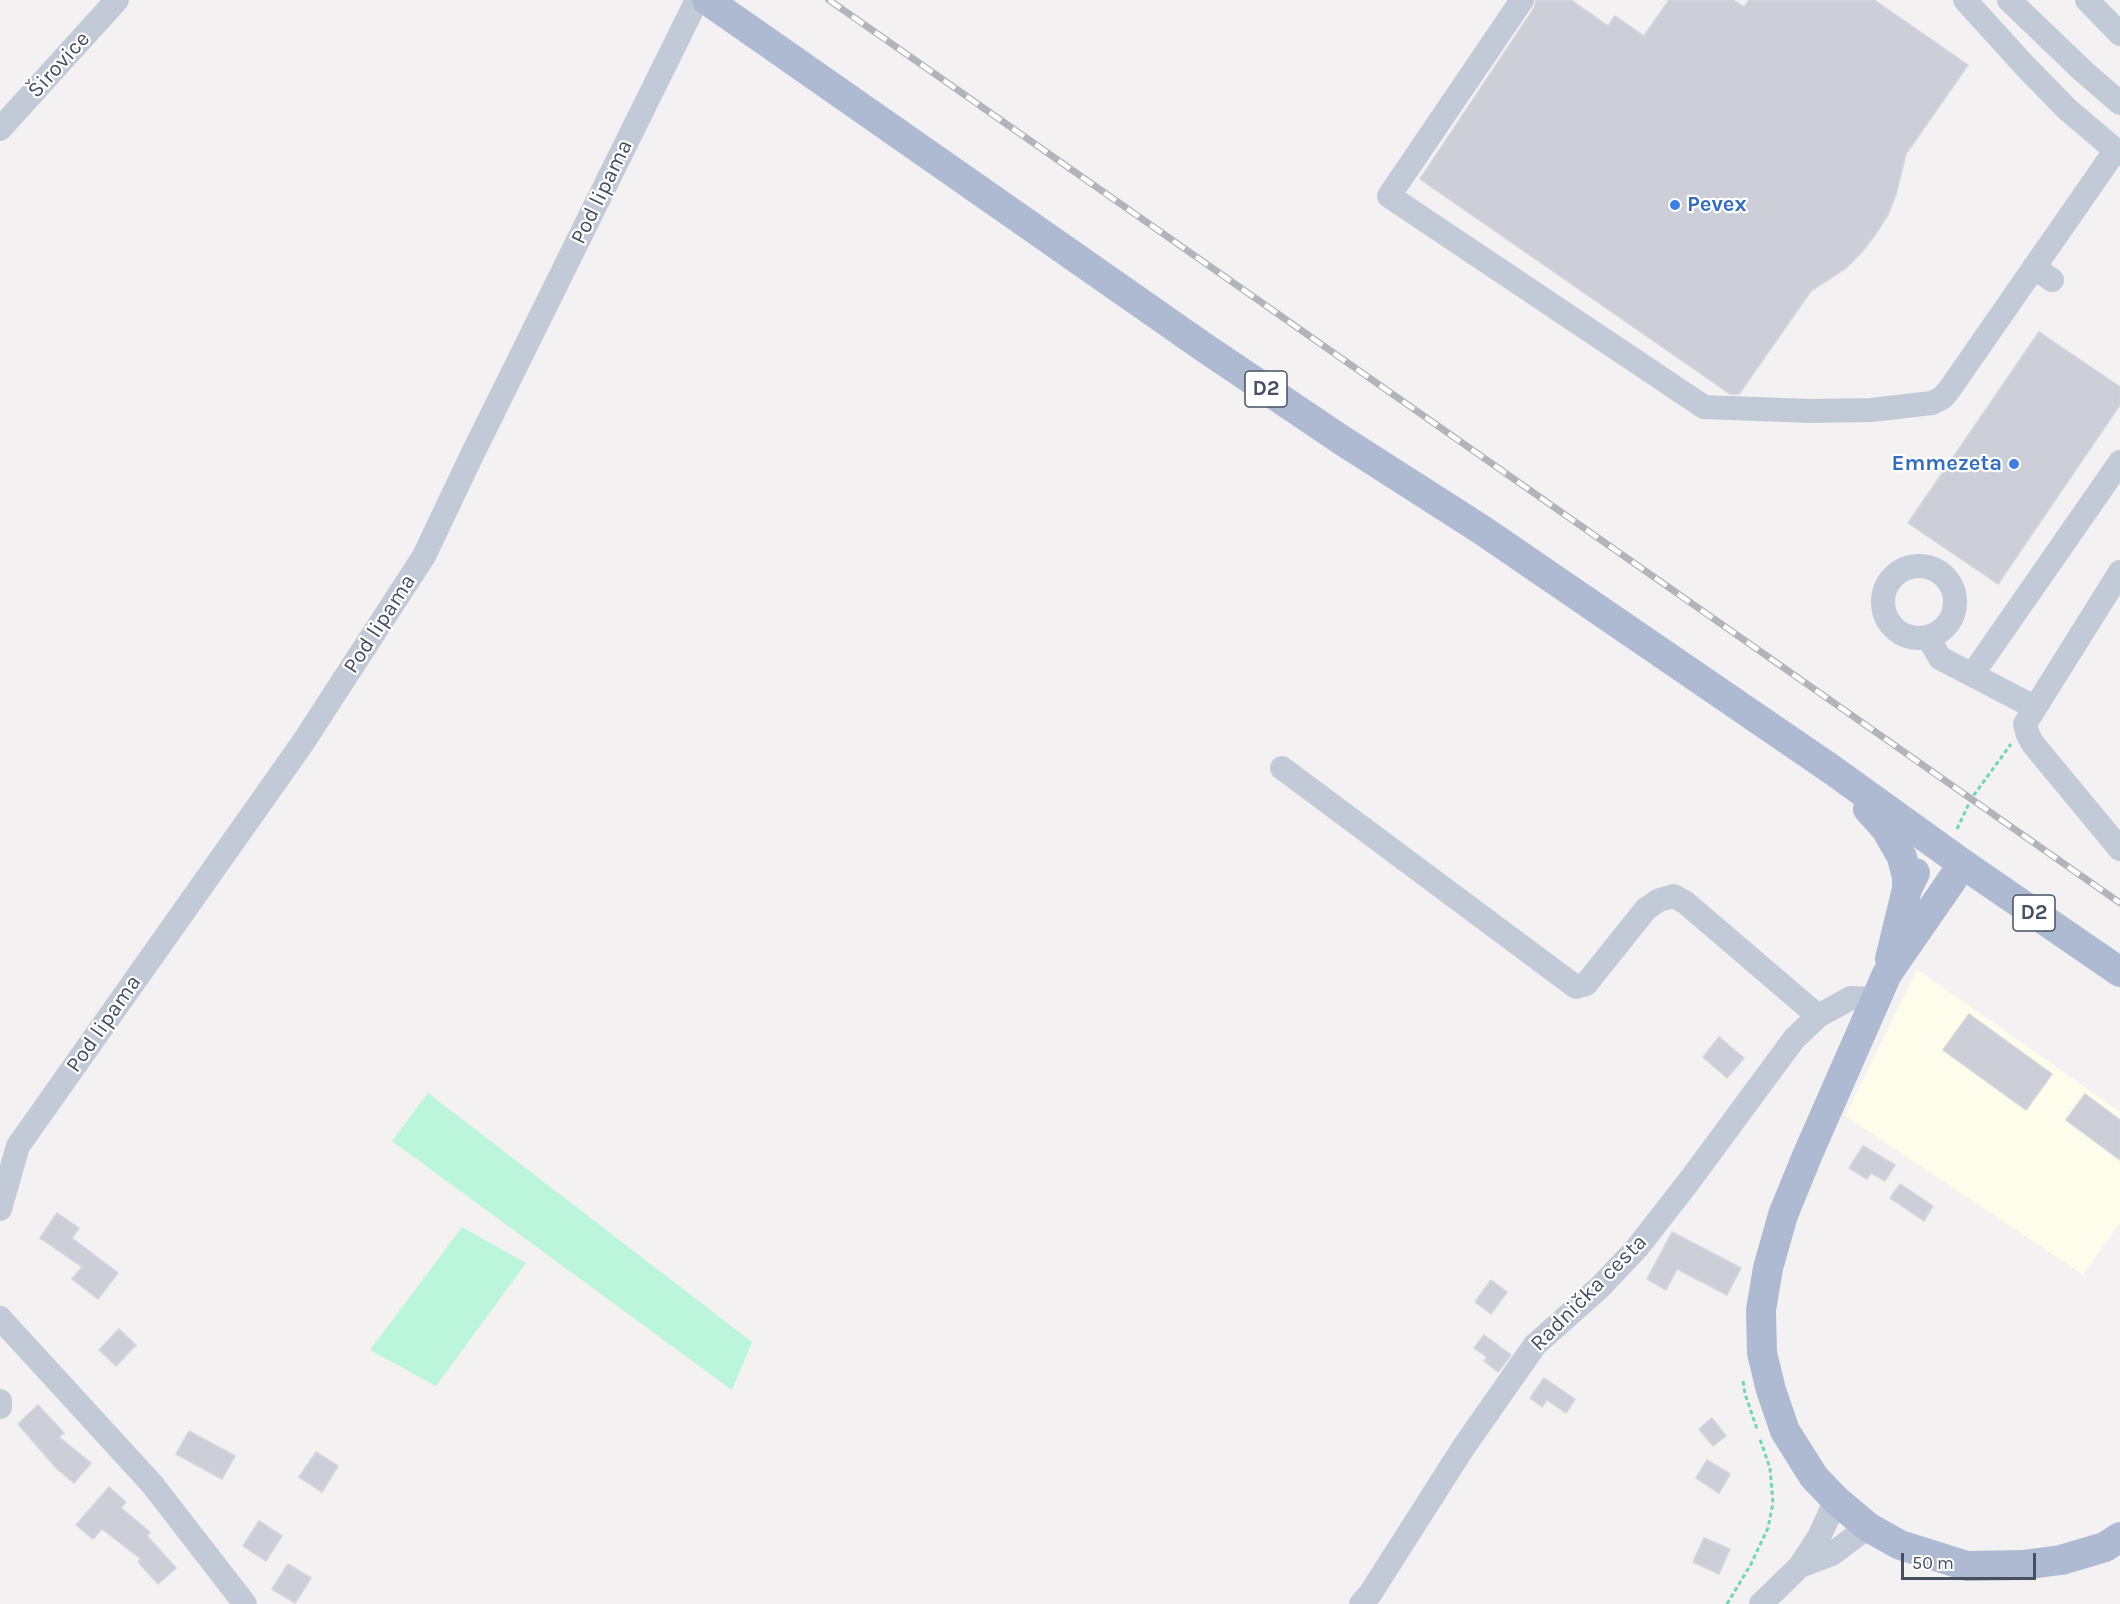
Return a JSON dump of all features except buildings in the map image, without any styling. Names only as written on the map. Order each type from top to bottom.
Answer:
[{"type":"main road","name":"D2","points":[[707,0],[1205,348],[1343,441],[1482,530],[1831,769],[1955,859],[2120,972]]},
{"type":"main road","points":[[1831,769],[1871,812],[1895,844],[1905,868],[1906,889],[1881,986]]},
{"type":"main road","points":[[1906,889],[1921,866],[1930,859],[1955,859]]},
{"type":"main road","points":[[1955,859],[1881,986],[1783,1215],[1768,1268],[1761,1310],[1762,1353],[1771,1390],[1785,1431],[1814,1477],[1836,1500],[1868,1527],[1900,1545],[1967,1566],[2023,1565],[2061,1560],[2105,1546],[2120,1537]]},
{"type":"street","name":"Širovice","points":[[0,129],[117,0]]},
{"type":"street","name":"Pod lipama","points":[[0,1209],[18,1146],[302,744],[424,556],[697,0]]},
{"type":"street","points":[[1522,0],[1389,196],[1704,407],[1840,410],[1871,410],[1932,403],[1942,398],[2043,274],[2117,153],[2067,109],[1965,0]]},
{"type":"street","points":[[2009,0],[2120,103]]},
{"type":"street","points":[[2087,0],[2120,33]]},
{"type":"street","points":[[1972,675],[2120,462]]},
{"type":"street","points":[[2120,572],[2113,601],[2029,715],[2028,735],[2120,849]]},
{"type":"street","points":[[1928,637],[1940,658],[1972,675],[2029,715]]},
{"type":"street","points":[[1282,768],[1576,987],[1586,984],[1646,909],[1659,900],[1674,896],[1694,910],[1818,1016]]},
{"type":"street","name":"Radnička cesta","points":[[1361,1604],[1370,1594],[1463,1448],[1535,1345],[1599,1288],[1637,1248],[1794,1039],[1818,1016],[1851,998],[1881,986]]},
{"type":"street","points":[[0,1318],[152,1484],[245,1604]]},
{"type":"street","points":[[0,1401],[0,1407]]},
{"type":"street","points":[[1761,1604],[1800,1566],[1819,1537],[1836,1500]]},
{"type":"street","points":[[1800,1566],[1832,1554],[1868,1527]]},
{"type":"path","points":[[1955,859],[1954,835],[1971,799],[2029,715]]},
{"type":"shaded area","points":[[1917,969],[2120,1112],[2120,1223],[2083,1275],[1845,1116]]},
{"type":"green space","points":[[428,1093],[752,1342],[732,1390],[392,1141]]},
{"type":"green space","points":[[462,1227],[526,1263],[436,1386],[370,1350]]},
{"type":"railway","points":[[829,0],[2120,903]]},
{"type":"place","name":"Pevex","points":[[1675,205]]},
{"type":"place","name":"Emmezeta","points":[[2014,464]]}]
